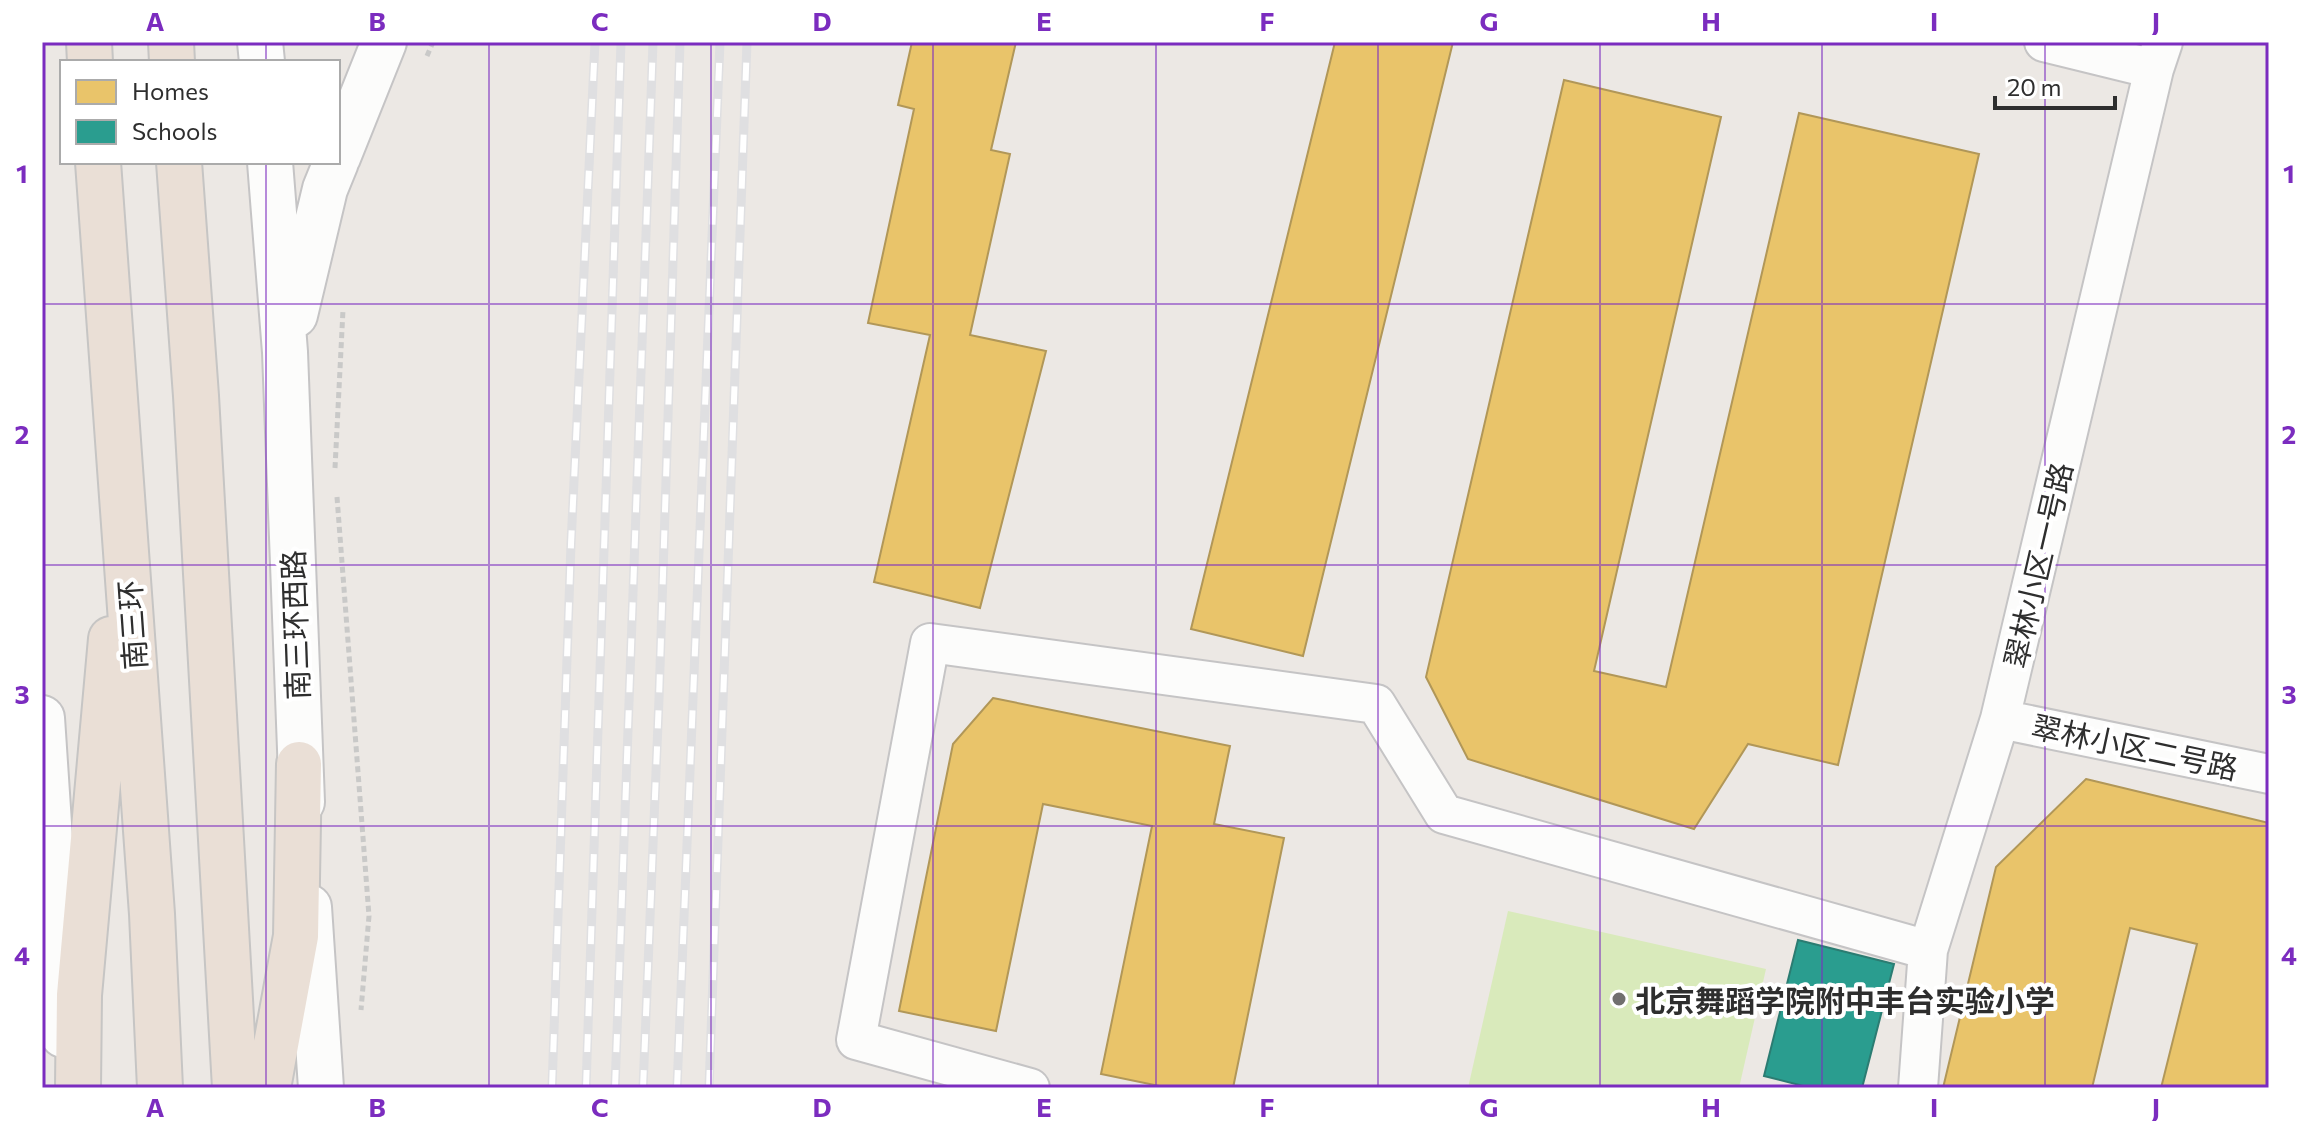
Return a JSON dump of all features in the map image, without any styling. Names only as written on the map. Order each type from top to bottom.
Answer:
[{"type":"highway","name":"南三环","points":[[98,164],[151,898],[160,1088]]},
{"type":"highway","points":[[179,164],[197,412],[235,1088]]},
{"type":"highway","points":[[78,1088],[79,995],[111,643],[116,413]]},
{"type":"highway","points":[[268,1088],[296,936],[299,764]]},
{"type":"street","points":[[340,152],[384,42]]},
{"type":"street","points":[[2044,42],[2159,56]]},
{"type":"street","name":"翠林小区一号路","points":[[1918,1088],[1928,950],[2000,719],[2159,56]]},
{"type":"street","name":"南三环西路","points":[[270,164],[285,352],[299,764],[321,1088]]},
{"type":"street","points":[[285,352],[325,189],[335,164]]},
{"type":"street","points":[[1030,1088],[856,1040],[930,643],[1376,704],[1444,814],[1928,950]]},
{"type":"street","points":[[42,718],[66,1088]]},
{"type":"street","name":"翠林小区二号路","points":[[2000,719],[2269,774]]},
{"type":"path","points":[[421,69],[433,42]]},
{"type":"path","points":[[335,473],[344,298]]},
{"type":"path","points":[[336,489],[369,916],[361,1016]]},
{"type":"green space","points":[[1508,911],[1766,969],[1739,1088],[1468,1088]]},
{"type":"building: Homes","points":[[912,42],[1016,42],[991,150],[1010,154],[970,335],[1046,351],[980,608],[874,582],[930,335],[868,323],[914,109],[898,105]]},
{"type":"building: Homes","points":[[1335,42],[1453,42],[1303,656],[1191,629]]},
{"type":"building: Homes","points":[[1564,80],[1721,117],[1594,671],[1666,687],[1799,113],[1979,154],[1838,765],[1748,744],[1694,829],[1468,759],[1426,677]]},
{"type":"building: Homes","points":[[993,698],[1230,746],[1214,824],[1284,838],[1233,1088],[1169,1088],[1101,1074],[1152,826],[1043,804],[996,1031],[899,1011],[953,744]]},
{"type":"building: Homes","points":[[2086,779],[2269,823],[2269,1088],[2161,1088],[2197,944],[2130,928],[2092,1088],[1943,1088],[1996,867]]},
{"type":"building: Schools","points":[[1798,940],[1894,964],[1862,1088],[1811,1088],[1764,1076]]},
{"type":"railway","points":[[552,1088],[571,544],[595,42]]},
{"type":"railway","points":[[586,1088],[621,42]]},
{"type":"railway","points":[[615,1088],[653,42]]},
{"type":"railway","points":[[643,1088],[680,42]]},
{"type":"railway","points":[[677,1088],[720,42]]},
{"type":"railway","points":[[709,1088],[747,42]]},
{"type":"place","name":"北京舞蹈学院附中丰台实验小学","points":[[1619,999]]}]
